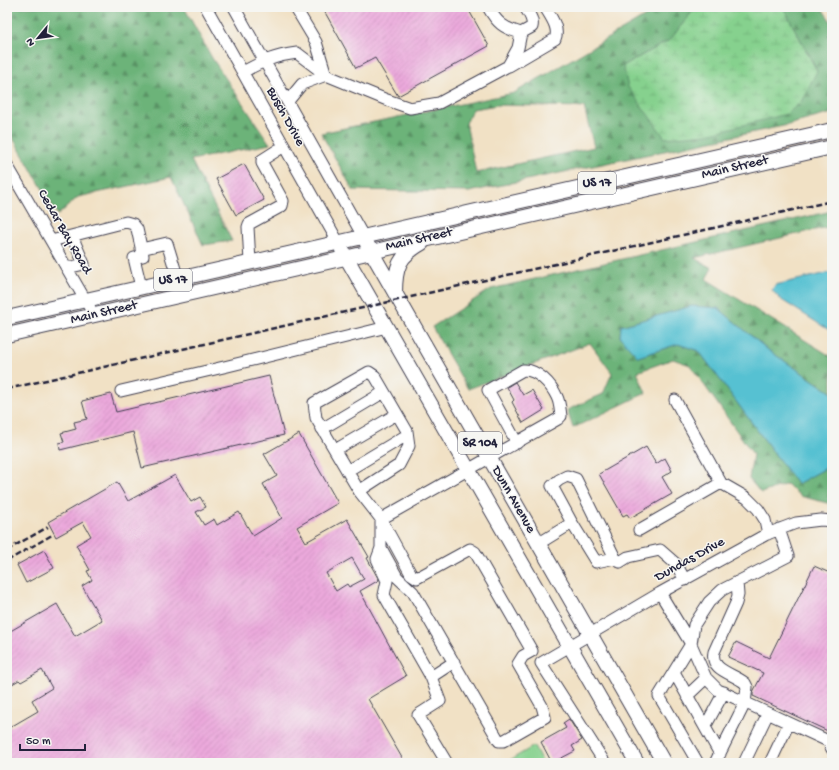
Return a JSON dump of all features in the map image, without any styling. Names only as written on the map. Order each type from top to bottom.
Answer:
[{"type":"main road","name":"Main Street","points":[[7,318],[832,130]]},
{"type":"main road","name":"Main Street","points":[[7,335],[832,147]]},
{"type":"main road","name":"Dunn Avenue","points":[[363,236],[394,293],[664,763]]},
{"type":"main road","points":[[394,293],[395,278],[401,259],[412,249],[431,238]]},
{"type":"main road","name":"Dunn Avenue","points":[[338,242],[637,763]]},
{"type":"street","name":"Busch Drive","points":[[206,7],[338,242]]},
{"type":"street","name":"Busch Drive","points":[[234,7],[363,236]]},
{"type":"street","points":[[295,7],[316,42],[326,75]]},
{"type":"street","points":[[488,7],[494,17],[507,30],[521,33],[532,26],[533,23],[525,7]]},
{"type":"street","points":[[243,72],[265,60],[282,55],[297,53],[326,75],[387,100],[410,108],[439,103],[556,39],[557,29],[545,7]]},
{"type":"street","points":[[508,66],[518,48],[521,33]]},
{"type":"street","points":[[288,101],[302,84],[326,75]]},
{"type":"street","points":[[250,262],[249,224],[282,206],[283,204],[283,201],[262,163],[262,160],[284,146]]},
{"type":"street","name":"Cedar Bay Road","points":[[7,165],[94,315]]},
{"type":"street","points":[[51,241],[126,222],[133,224],[137,229],[143,256],[134,258],[141,287]]},
{"type":"street","points":[[67,268],[84,264],[72,236]]},
{"type":"street","points":[[141,249],[167,242],[178,279]]},
{"type":"street","points":[[121,391],[387,327]]},
{"type":"street","points":[[381,519],[489,459],[558,419],[561,416],[557,397],[551,387],[539,375],[530,370],[523,370],[488,390],[516,443]]},
{"type":"street","points":[[359,491],[399,465],[409,446],[407,431],[376,376],[369,372],[314,403],[316,418],[359,491],[381,519],[412,574],[417,578],[470,549],[475,552],[532,651],[522,656],[518,664],[542,706],[545,718],[503,741],[499,741],[413,592],[398,577],[381,548]]},
{"type":"street","points":[[322,429],[384,392]]},
{"type":"street","points":[[675,400],[721,482],[747,498],[758,509],[765,520],[768,534]]},
{"type":"street","points":[[335,450],[397,414]]},
{"type":"street","points":[[347,471],[407,435]]},
{"type":"street","points":[[615,558],[596,562],[572,523],[552,486],[559,480],[567,476],[576,479],[615,558],[620,562],[628,557],[660,550],[676,564],[685,580]]},
{"type":"street","points":[[639,530],[721,482]]},
{"type":"street","points":[[381,519],[381,548],[377,559],[386,581],[384,595],[431,677],[440,701],[418,715],[447,763]]},
{"type":"street","name":"Dundas Drive","points":[[605,763],[541,663],[660,593],[768,534],[796,523],[821,520],[832,521]]},
{"type":"street","points":[[538,544],[572,523]]},
{"type":"street","points":[[698,763],[659,696],[691,644],[694,625],[709,602],[722,590],[788,556],[779,529]]},
{"type":"street","points":[[403,582],[412,574]]},
{"type":"street","points":[[718,758],[746,703],[747,687],[745,683],[720,669],[713,658],[736,603],[738,595],[737,582]]},
{"type":"street","points":[[660,593],[691,644],[706,678],[718,690],[828,741],[832,749]]},
{"type":"street","points":[[431,677],[454,662]]},
{"type":"street","points":[[674,672],[705,727],[718,758]]},
{"type":"street","points":[[687,696],[706,678]]},
{"type":"street","points":[[705,727],[724,692]]},
{"type":"street","points":[[744,763],[768,714]]},
{"type":"street","points":[[770,763],[789,723]]},
{"type":"green space","points":[[7,7],[184,7],[212,58],[270,144],[191,160],[232,241],[203,245],[171,177],[78,197],[58,215],[7,128]]},
{"type":"green space","points":[[661,7],[696,7],[670,40],[623,66],[817,71],[783,7],[821,7],[832,23],[832,113],[788,125],[469,192],[353,190],[321,133],[514,93]],"holes":[[[497,105],[584,107],[594,147],[476,173],[466,123],[473,109]]]},
{"type":"green space","points":[[696,7],[783,7],[817,71],[801,102],[787,114],[707,134],[665,138],[628,87],[623,66],[670,40]]},
{"type":"green space","points":[[832,211],[832,226],[694,258],[712,268],[706,279],[832,357],[832,393],[768,350],[718,308],[692,306],[621,326],[620,336],[638,357],[678,344],[699,351],[797,484],[828,467],[832,457],[831,504],[800,496],[787,484],[761,493],[749,479],[753,454],[690,365],[673,359],[637,372],[646,393],[573,428],[567,410],[603,394],[612,373],[590,343],[468,389],[432,327],[491,289]]},
{"type":"green space","points":[[534,746],[543,763],[505,763]]},
{"type":"water","points":[[832,272],[832,332],[780,299],[772,290],[775,285]]},
{"type":"water","points":[[692,306],[718,308],[768,350],[832,393],[832,457],[828,467],[797,484],[699,351],[678,344],[638,357],[620,337],[621,326]]},
{"type":"building","points":[[322,7],[467,7],[489,46],[398,96],[375,58],[356,68]]},
{"type":"building","points":[[244,164],[264,200],[236,215],[216,179]]},
{"type":"building","points":[[269,376],[284,435],[142,468],[133,432],[60,450],[59,443],[64,442],[61,433],[76,429],[74,422],[87,419],[82,401],[111,394],[116,412]]},
{"type":"building","points":[[515,382],[523,395],[532,390],[544,410],[523,423],[512,402],[514,400],[507,387]]},
{"type":"building","points":[[299,434],[338,503],[297,527],[306,542],[347,519],[369,557],[367,558],[379,580],[360,591],[406,676],[368,699],[405,763],[7,763],[7,729],[38,711],[32,700],[52,688],[42,670],[21,682],[19,680],[7,687],[7,633],[57,604],[75,636],[102,620],[82,586],[92,580],[87,571],[90,570],[76,545],[91,536],[83,522],[56,537],[48,522],[117,482],[128,501],[175,475],[191,502],[200,497],[206,507],[196,512],[204,525],[214,519],[217,525],[239,512],[253,536],[282,518],[263,484],[277,476],[264,454]],"holes":[[[352,558],[364,579],[349,587],[347,584],[336,591],[326,573]]]},
{"type":"building","points":[[646,447],[656,464],[665,458],[672,471],[662,477],[672,494],[630,518],[627,514],[623,516],[599,474]]},
{"type":"building","points":[[44,550],[54,568],[26,583],[17,565]]},
{"type":"building","points":[[814,566],[832,574],[832,733],[753,696],[753,692],[763,673],[728,657],[736,642],[769,658]]},
{"type":"building","points":[[569,719],[582,740],[572,746],[575,751],[552,763],[541,742],[566,728],[563,723]]},
{"type":"railway","points":[[7,389],[832,201]]},
{"type":"railway","points":[[7,550],[48,527]]},
{"type":"railway","points":[[7,561],[52,535]]}]
